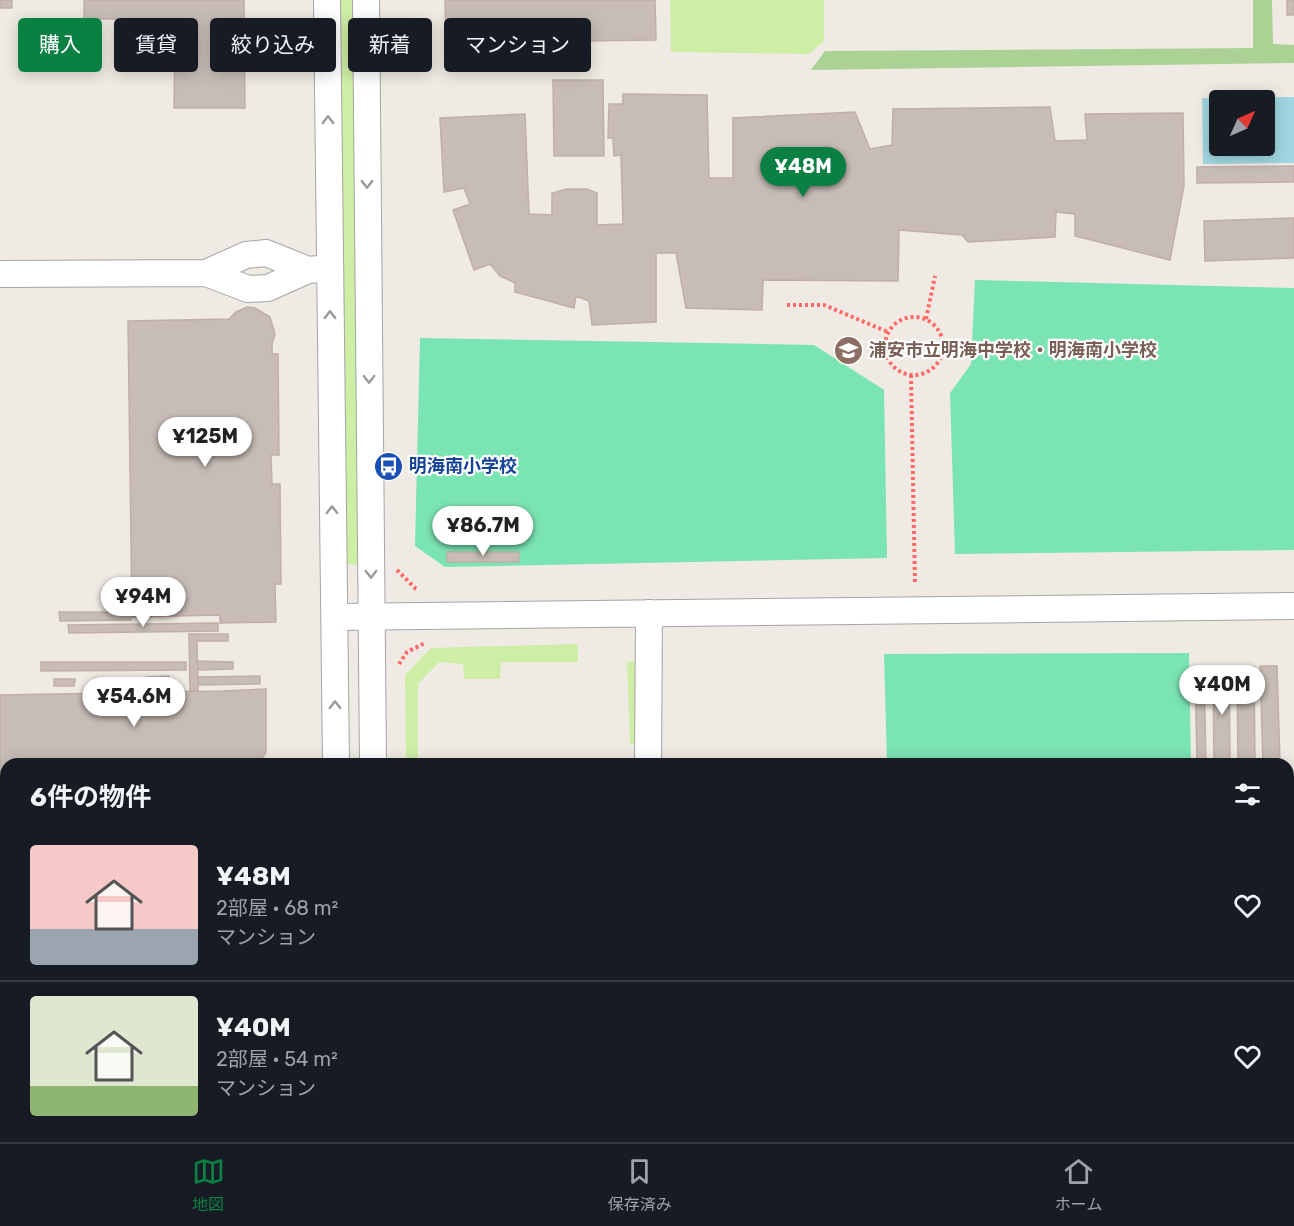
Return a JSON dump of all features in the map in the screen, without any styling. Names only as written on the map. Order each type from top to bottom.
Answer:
[{"type":"street","points":[[327,0],[319,269],[335,617],[336,758]]},
{"type":"street","points":[[366,0],[374,758]]},
{"type":"street","points":[[206,273],[246,255],[266,253],[319,269]]},
{"type":"street","points":[[0,274],[206,273],[248,289],[268,288],[319,269]]},
{"type":"street","points":[[335,617],[1294,606]]},
{"type":"street","points":[[648,613],[648,758]]},
{"type":"path","points":[[926,319],[935,276]]},
{"type":"path","points":[[788,305],[824,305],[888,332]]},
{"type":"path","points":[[911,316],[926,319],[937,328],[942,336],[944,346],[942,356],[930,371],[921,375],[902,373],[888,360],[885,341],[888,332],[902,319],[911,316]]},
{"type":"path","points":[[903,584],[915,584],[911,375]]},
{"type":"path","points":[[396,563],[397,570],[416,588],[424,589]]},
{"type":"path","points":[[399,669],[400,661],[407,652],[421,644],[428,643]]},
{"type":"green space","points":[[339,0],[353,0],[353,18],[348,18],[348,72],[354,72],[359,565],[347,564]]},
{"type":"green space","points":[[670,0],[824,0],[824,41],[809,54],[671,52]]},
{"type":"green space","points":[[1253,0],[1272,0],[1273,44],[1294,45],[1294,63],[811,70],[825,51],[1253,48]]},
{"type":"green space","points":[[975,280],[1294,288],[1294,550],[955,554],[950,393],[971,364]]},
{"type":"green space","points":[[420,338],[814,345],[884,390],[887,558],[445,567],[415,546]]},
{"type":"green space","points":[[578,644],[578,662],[501,662],[500,679],[464,679],[463,664],[439,662],[418,684],[418,758],[406,758],[405,675],[431,648]]},
{"type":"green space","points":[[1189,653],[1191,758],[887,758],[884,654]]},
{"type":"green space","points":[[635,661],[637,744],[630,744],[627,662]]},
{"type":"water","points":[[1275,97],[1294,97],[1294,163],[1203,164],[1202,98],[1209,98],[1209,156],[1275,156]]},
{"type":"building","points":[[0,0],[12,0],[12,8],[0,8]]},
{"type":"building","points":[[84,0],[244,0],[244,18],[210,18],[210,72],[245,72],[245,108],[174,108],[175,72],[198,72],[198,18],[84,18]]},
{"type":"building","points":[[445,0],[655,0],[656,40],[591,41],[591,18],[445,18]]},
{"type":"building","points":[[1287,0],[1294,0],[1294,15],[1287,15]]},
{"type":"building","points":[[553,80],[603,80],[604,156],[554,156]]},
{"type":"building","points":[[623,94],[707,95],[709,178],[733,178],[733,118],[855,112],[870,149],[892,145],[893,109],[1050,107],[1055,141],[1087,140],[1085,114],[1183,113],[1184,186],[1170,260],[1075,236],[1075,214],[1056,212],[1055,237],[968,242],[962,235],[899,230],[898,281],[763,280],[762,310],[686,308],[676,253],[656,253],[656,322],[592,325],[589,301],[576,296],[574,308],[515,292],[515,283],[500,276],[490,264],[474,270],[453,210],[470,204],[464,188],[444,192],[440,118],[525,114],[529,214],[552,215],[552,193],[567,189],[587,189],[597,193],[597,225],[623,224],[621,155],[614,156],[613,138],[608,138],[609,104],[623,104]]},
{"type":"building","points":[[1294,166],[1294,182],[1197,183],[1197,167]]},
{"type":"building","points":[[1294,218],[1294,258],[1205,261],[1204,221]]},
{"type":"building","points":[[247,307],[255,308],[270,317],[275,334],[272,354],[278,354],[279,455],[271,455],[272,484],[280,484],[281,584],[275,584],[276,622],[220,623],[220,615],[132,617],[128,321],[229,319],[236,312]]},
{"type":"building","points":[[447,552],[519,552],[519,562],[447,562]]},
{"type":"building","points":[[59,612],[130,612],[131,620],[60,621]]},
{"type":"building","points":[[218,623],[218,631],[69,633],[68,625]]},
{"type":"building","points":[[189,634],[228,634],[228,641],[197,641],[198,691],[190,691]]},
{"type":"building","points":[[197,661],[233,662],[233,669],[198,670]]},
{"type":"building","points":[[41,662],[186,662],[186,670],[41,671]]},
{"type":"building","points":[[1260,666],[1277,666],[1280,758],[1263,758]]},
{"type":"building","points":[[1237,667],[1254,667],[1255,758],[1238,758]]},
{"type":"building","points":[[1213,668],[1229,668],[1230,758],[1214,758]]},
{"type":"building","points":[[1195,669],[1204,669],[1206,758],[1197,758]]},
{"type":"building","points":[[169,676],[169,684],[147,684],[147,677]]},
{"type":"building","points":[[260,676],[260,684],[198,685],[198,677]]},
{"type":"building","points":[[96,678],[130,678],[130,686],[96,685]]},
{"type":"building","points":[[54,679],[75,679],[74,686],[54,686]]},
{"type":"building","points":[[266,689],[266,752],[262,758],[0,758],[0,695]]},
{"type":"place","name":"浦安市立明海中学校・明海南小学校","points":[[848,350]]},
{"type":"place","name":"明海南小学校","points":[[388,466]]}]
